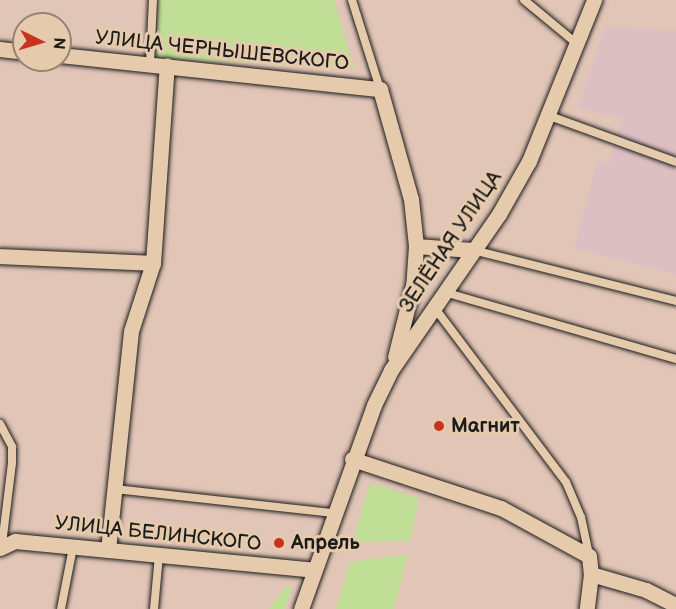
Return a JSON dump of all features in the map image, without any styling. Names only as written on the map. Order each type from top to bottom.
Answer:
[{"type":"street","name":"ЗЕЛЁНАЯ УЛИЦА","points":[[391,370],[443,291],[499,214],[529,161],[594,0]]},
{"type":"street","name":"УЛИЦА ЧЕРНЫШЕВСКОГО","points":[[72,56],[166,64],[380,89]]},
{"type":"street","points":[[108,550],[131,331],[153,263],[166,64]]},
{"type":"street","name":"ЗЕЛЁНАЯ УЛИЦА","points":[[301,609],[352,459],[391,370],[413,285],[416,246],[411,199],[380,89]]},
{"type":"street","points":[[416,246],[472,250]]},
{"type":"street","points":[[0,256],[153,263]]},
{"type":"street","points":[[352,459],[501,508],[589,556],[591,574],[587,609]]},
{"type":"street","name":"УЛИЦА БЕЛИНСКОГО","points":[[1,546],[15,541],[314,570]]},
{"type":"street","points":[[591,574],[646,590],[676,605]]},
{"type":"lane","points":[[150,63],[153,0]]},
{"type":"lane","points":[[352,0],[380,89]]},
{"type":"lane","points":[[524,0],[576,43]]},
{"type":"lane","points":[[547,115],[676,162]]},
{"type":"lane","points":[[472,250],[676,301]]},
{"type":"lane","points":[[443,291],[676,359]]},
{"type":"lane","points":[[433,306],[566,482],[582,517],[589,556]]},
{"type":"lane","points":[[0,424],[12,447],[1,546]]},
{"type":"lane","points":[[115,489],[334,513]]},
{"type":"lane","points":[[61,609],[73,547]]},
{"type":"lane","points":[[154,609],[159,555]]},
{"type":"shaded area","points":[[606,26],[676,31],[676,274],[574,248],[597,161],[609,164],[623,119],[578,107]]},
{"type":"green space","points":[[159,0],[334,0],[354,68],[156,58]]},
{"type":"green space","points":[[370,483],[419,498],[410,541],[352,542]]},
{"type":"green space","points":[[126,543],[291,559],[291,565],[125,549]]},
{"type":"green space","points":[[408,554],[394,609],[336,609],[350,562]]},
{"type":"green space","points":[[289,584],[291,591],[285,609],[268,609]]},
{"type":"place","name":"Магнит","points":[[439,426]]},
{"type":"place","name":"Апрель","points":[[279,543]]}]
